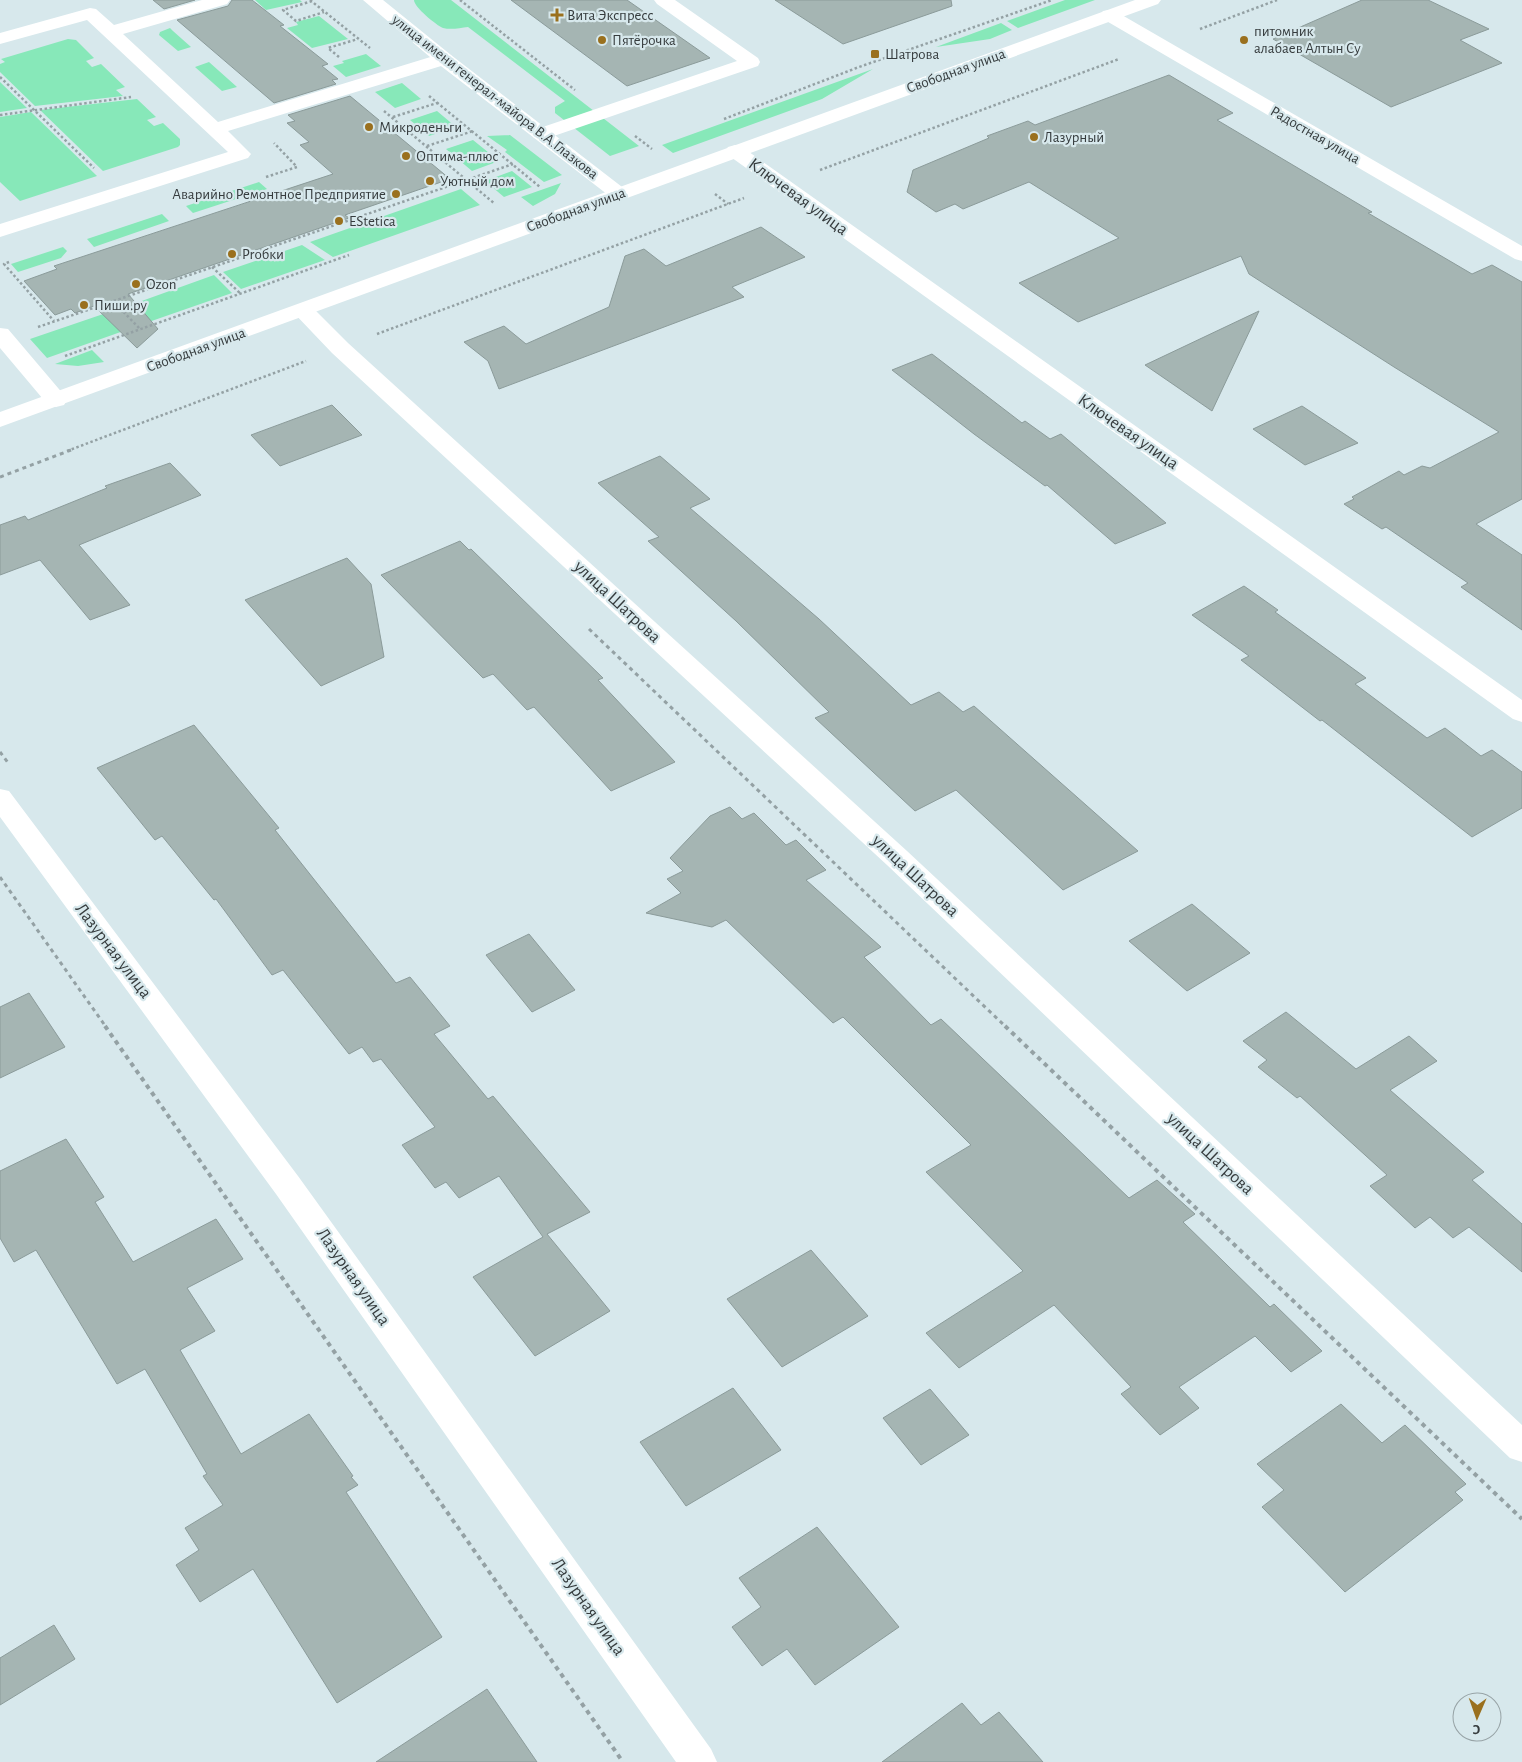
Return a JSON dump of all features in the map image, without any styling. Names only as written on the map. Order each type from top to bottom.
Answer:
[{"type":"street","points":[[110,32],[221,0]]},
{"type":"street","name":"улица имени генерал-майора В.А.Глазкова","points":[[372,0],[444,59],[619,194]]},
{"type":"street","points":[[541,134],[751,62],[662,0]]},
{"type":"street","name":"Свободная улица","points":[[0,420],[1152,0]]},
{"type":"street","points":[[0,39],[90,14],[241,154],[0,231]]},
{"type":"street","name":"Радостная улица","points":[[1109,15],[1522,255]]},
{"type":"street","points":[[215,129],[444,59]]},
{"type":"street","name":"Ключевая улица","points":[[734,151],[1522,713]]},
{"type":"street","name":"улица Шатрова","points":[[303,311],[340,348],[897,858],[1522,1447]]},
{"type":"street","points":[[2,336],[56,400]]},
{"type":"street","name":"Лазурная улица","points":[[0,798],[287,1185],[698,1762]]},
{"type":"path","points":[[460,0],[658,153]]},
{"type":"path","points":[[0,477],[340,348],[1277,0]]},
{"type":"path","points":[[312,1],[283,10],[296,20],[325,12]]},
{"type":"path","points":[[341,59],[328,48],[358,39]]},
{"type":"path","points":[[364,52],[372,50]]},
{"type":"path","points":[[0,77],[119,193]]},
{"type":"path","points":[[0,115],[143,96],[170,88]]},
{"type":"path","points":[[392,117],[437,102]]},
{"type":"path","points":[[378,106],[495,204]]},
{"type":"path","points":[[426,146],[473,131]]},
{"type":"path","points":[[2,336],[113,301],[513,164]]},
{"type":"path","points":[[710,190],[728,204]]},
{"type":"path","points":[[212,267],[241,294]]},
{"type":"path","points":[[113,301],[140,329]]},
{"type":"path","points":[[582,622],[1522,1519]]},
{"type":"path","points":[[0,876],[623,1762]]},
{"type":"green space","points":[[255,0],[300,0],[302,2],[266,10]]},
{"type":"green space","points":[[414,0],[451,0],[639,146],[610,156],[555,113],[555,107],[565,101],[468,27],[443,28],[421,11]]},
{"type":"green space","points":[[1065,0],[1095,0],[1018,28],[1007,21]]},
{"type":"green space","points":[[319,16],[348,39],[312,48],[287,28],[298,25],[296,22]]},
{"type":"green space","points":[[1001,23],[1012,30],[990,39],[936,47]]},
{"type":"green space","points":[[170,28],[191,47],[178,51],[159,35],[160,32]]},
{"type":"green space","points":[[68,39],[76,40],[94,58],[86,61],[92,67],[101,64],[125,87],[116,90],[123,96],[35,106],[0,72],[0,64],[5,62],[1,59]]},
{"type":"green space","points":[[366,54],[381,66],[346,77],[333,66],[344,63],[342,61]]},
{"type":"green space","points":[[209,62],[237,87],[222,91],[195,67]]},
{"type":"green space","points":[[873,69],[822,99],[673,153],[662,145]]},
{"type":"green space","points":[[0,82],[27,108],[0,112]]},
{"type":"green space","points":[[402,83],[421,99],[395,108],[375,92]]},
{"type":"green space","points":[[137,99],[156,117],[147,120],[154,126],[163,123],[180,139],[180,145],[103,171],[40,110]]},
{"type":"green space","points":[[437,111],[456,127],[429,136],[410,120]]},
{"type":"green space","points":[[31,112],[97,176],[20,201],[0,182],[0,117]]},
{"type":"green space","points":[[510,135],[562,175],[544,182],[505,152],[507,150],[487,136]]},
{"type":"green space","points":[[473,140],[499,161],[472,171],[446,149]]},
{"type":"green space","points":[[512,171],[532,187],[504,197],[485,181]]},
{"type":"green space","points":[[259,182],[267,189],[193,213],[186,206]]},
{"type":"green space","points":[[561,183],[555,194],[533,206],[521,197]]},
{"type":"green space","points":[[461,189],[480,205],[333,257],[310,242]]},
{"type":"green space","points":[[162,214],[169,221],[94,247],[87,239]]},
{"type":"green space","points":[[302,245],[325,260],[241,289],[223,272]]},
{"type":"green space","points":[[63,247],[67,251],[61,258],[18,272],[11,264]]},
{"type":"green space","points":[[214,275],[232,293],[143,324],[125,307]]},
{"type":"green space","points":[[115,310],[132,328],[47,358],[30,339]]},
{"type":"green space","points":[[92,350],[104,362],[78,366],[55,364]]},
{"type":"building","points":[[153,0],[195,0],[164,9]]},
{"type":"building","points":[[232,0],[252,0],[284,25],[280,26],[328,64],[322,66],[338,79],[332,80],[336,84],[274,103],[177,20],[228,6]]},
{"type":"building","points":[[511,0],[627,0],[710,58],[627,86]]},
{"type":"building","points":[[775,0],[951,0],[952,6],[843,44]]},
{"type":"building","points":[[1362,0],[1428,0],[1489,29],[1460,40],[1502,63],[1391,107],[1273,39]]},
{"type":"building","points":[[1169,75],[1233,113],[1217,120],[1372,212],[1368,213],[1472,274],[1492,265],[1522,282],[1522,499],[1476,524],[1522,555],[1522,630],[1461,587],[1468,583],[1386,527],[1382,529],[1344,504],[1354,499],[1352,497],[1399,471],[1404,475],[1422,466],[1430,468],[1499,432],[1249,274],[1241,256],[1078,322],[1019,283],[1119,238],[1029,182],[963,209],[955,204],[936,212],[907,192],[913,170],[989,138],[987,136],[1028,121],[1035,125]]},
{"type":"building","points":[[350,96],[450,179],[345,215],[349,218],[128,294],[158,329],[137,348],[94,306],[75,313],[71,309],[55,315],[24,281],[57,269],[54,266],[333,174],[300,145],[309,142],[287,123],[295,121],[288,115]]},
{"type":"building","points":[[761,227],[805,257],[732,287],[744,297],[499,389],[488,361],[464,342],[504,326],[526,344],[609,307],[625,256],[644,249],[666,266]]},
{"type":"building","points":[[1259,311],[1212,411],[1145,365]]},
{"type":"building","points":[[932,354],[1022,423],[1025,421],[1050,439],[1061,434],[1166,523],[1115,544],[1047,485],[1045,486],[974,434],[892,370]]},
{"type":"building","points":[[332,405],[362,435],[280,466],[251,435]]},
{"type":"building","points":[[1302,406],[1358,443],[1305,465],[1253,429]]},
{"type":"building","points":[[660,456],[710,499],[690,508],[819,619],[911,705],[939,692],[963,712],[974,706],[1138,851],[1063,890],[956,790],[915,811],[815,718],[829,712],[736,621],[648,541],[659,537],[598,483]]},
{"type":"building","points":[[170,463],[201,495],[79,545],[130,605],[90,620],[40,560],[0,575],[0,525],[25,516],[28,520],[107,488],[105,486]]},
{"type":"building","points":[[460,541],[469,550],[471,549],[603,678],[598,680],[675,762],[611,791],[534,707],[527,710],[493,674],[483,678],[381,575]]},
{"type":"building","points":[[347,558],[371,584],[384,657],[321,686],[245,600]]},
{"type":"building","points":[[1244,586],[1278,610],[1275,612],[1366,678],[1355,684],[1427,738],[1445,728],[1481,756],[1492,750],[1522,772],[1522,808],[1472,837],[1322,720],[1320,721],[1241,660],[1249,656],[1192,615]]},
{"type":"building","points":[[194,725],[279,828],[275,830],[396,983],[410,977],[450,1026],[434,1034],[488,1099],[493,1096],[590,1212],[547,1234],[610,1311],[535,1356],[473,1277],[543,1237],[499,1176],[459,1198],[446,1182],[435,1188],[402,1145],[435,1127],[381,1059],[373,1062],[362,1047],[349,1054],[283,970],[272,975],[216,899],[214,900],[162,836],[155,840],[97,768]]},
{"type":"building","points":[[730,807],[742,819],[754,813],[786,845],[796,840],[826,870],[806,880],[881,947],[864,957],[931,1025],[941,1019],[1129,1198],[1157,1180],[1195,1214],[1183,1222],[1270,1307],[1274,1304],[1322,1351],[1291,1372],[1255,1336],[1179,1387],[1199,1408],[1160,1435],[1121,1394],[1131,1387],[1054,1305],[959,1368],[926,1333],[1023,1271],[926,1172],[971,1145],[843,1017],[833,1023],[726,920],[712,927],[646,913],[681,893],[667,879],[683,871],[670,858],[710,816]]},
{"type":"building","points":[[1192,904],[1250,953],[1187,991],[1129,941]]},
{"type":"building","points":[[529,934],[575,990],[532,1012],[486,955]]},
{"type":"building","points":[[29,993],[65,1047],[0,1078],[0,1007]]},
{"type":"building","points":[[1286,1012],[1356,1069],[1409,1036],[1437,1061],[1390,1090],[1484,1172],[1472,1180],[1522,1224],[1522,1272],[1469,1227],[1453,1238],[1430,1217],[1415,1228],[1370,1186],[1387,1175],[1300,1096],[1297,1098],[1258,1067],[1267,1060],[1243,1041]]},
{"type":"building","points":[[66,1139],[104,1197],[95,1202],[133,1262],[216,1219],[243,1259],[187,1288],[215,1331],[180,1350],[241,1454],[309,1414],[358,1485],[346,1492],[442,1637],[337,1703],[253,1569],[200,1602],[176,1565],[199,1550],[185,1528],[223,1505],[203,1476],[207,1474],[145,1369],[117,1384],[36,1250],[14,1262],[0,1238],[0,1171]]},
{"type":"building","points":[[811,1250],[868,1316],[782,1367],[727,1299]]},
{"type":"building","points":[[733,1388],[781,1450],[686,1506],[640,1442]]},
{"type":"building","points":[[930,1389],[969,1435],[921,1465],[883,1418]]},
{"type":"building","points":[[1341,1404],[1382,1443],[1405,1425],[1466,1484],[1455,1492],[1463,1500],[1345,1592],[1262,1507],[1284,1490],[1257,1464]]},
{"type":"building","points":[[817,1527],[899,1627],[815,1685],[787,1649],[762,1666],[732,1627],[761,1607],[739,1578]]},
{"type":"building","points":[[54,1625],[75,1659],[0,1705],[0,1658]]},
{"type":"building","points":[[487,1689],[537,1762],[376,1762]]},
{"type":"building","points":[[962,1703],[981,1725],[999,1712],[1043,1762],[882,1762]]},
{"type":"place","name":"Вита Экспресс","points":[[557,15]]},
{"type":"place","name":"Пятёрочка","points":[[602,40]]},
{"type":"place","name":"питомник алабаев Алтын Су","points":[[1244,40]]},
{"type":"place","name":"Шатрова","points":[[875,54]]},
{"type":"place","name":"Микроденьги","points":[[369,127]]},
{"type":"place","name":"Лазурный","points":[[1034,137]]},
{"type":"place","name":"Оптима-плюс","points":[[406,156]]},
{"type":"place","name":"Уютный дом","points":[[430,181]]},
{"type":"place","name":"Аварийно Ремонтное Предприятие","points":[[396,194]]},
{"type":"place","name":"EStetica","points":[[339,221]]},
{"type":"place","name":"Proбки","points":[[232,254]]},
{"type":"place","name":"Ozon","points":[[136,284]]},
{"type":"place","name":"Пиши.ру","points":[[84,305]]}]
